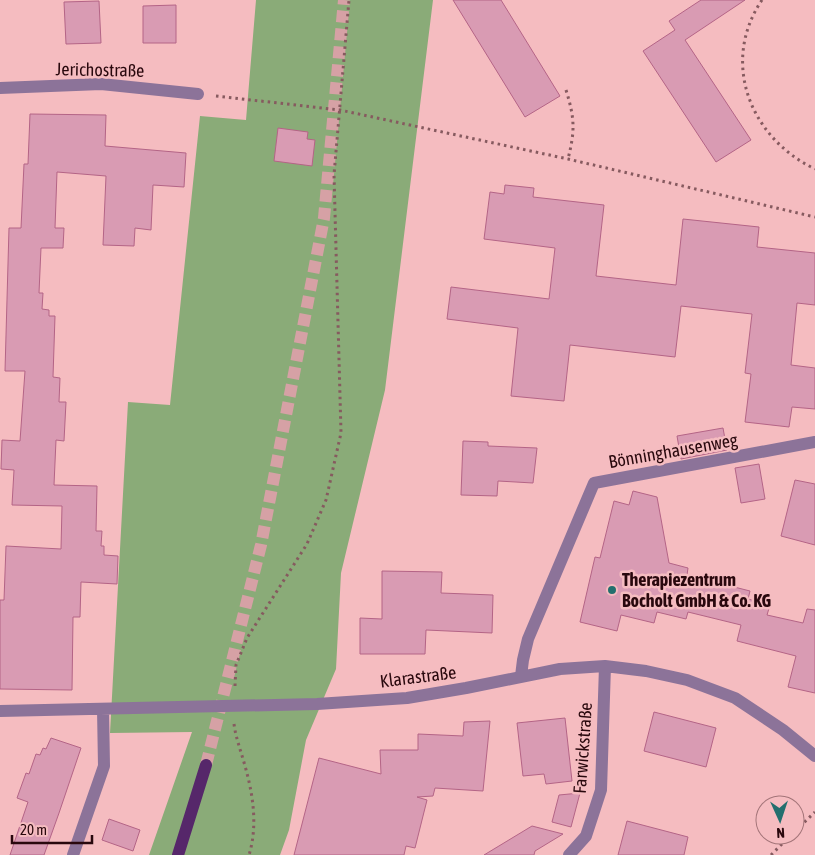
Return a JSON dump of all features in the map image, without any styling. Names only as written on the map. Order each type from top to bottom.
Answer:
[{"type":"main road","points":[[178,855],[206,765]]},
{"type":"street","name":"Jerichostraße","points":[[0,88],[101,84],[198,94]]},
{"type":"street","name":"Bönninghausenweg","points":[[522,676],[523,660],[528,639],[594,483],[815,442]]},
{"type":"street","name":"Klarastraße","points":[[0,711],[317,704],[406,698],[560,669],[605,666],[646,671],[687,680],[735,698],[783,730],[815,756]]},
{"type":"street","name":"Farwickstraße","points":[[569,855],[586,836],[601,790],[605,666]]},
{"type":"street","points":[[73,855],[104,766],[103,709]]},
{"type":"path","points":[[250,855],[254,825],[253,802],[245,766],[236,738],[233,706],[236,665],[247,638],[307,544],[326,500],[341,433],[334,175],[349,0]]},
{"type":"path","points":[[762,0],[753,14],[743,44],[743,73],[748,100],[769,134],[801,162],[815,169]]},
{"type":"path","points":[[566,90],[573,113],[574,136],[568,159]]},
{"type":"path","points":[[198,94],[340,110],[568,159],[815,218]]},
{"type":"path","points":[[805,822],[815,812]]},
{"type":"path","points":[[771,855],[781,845]]},
{"type":"green space","points":[[256,0],[433,0],[385,390],[341,573],[336,669],[306,740],[289,830],[280,855],[149,855],[192,732],[110,733],[128,402],[170,405],[200,116],[246,120]]},
{"type":"building","points":[[453,0],[501,0],[560,96],[525,117]]},
{"type":"building","points":[[701,0],[745,0],[685,40],[751,140],[716,162],[643,51],[675,30],[669,21]]},
{"type":"building","points":[[99,1],[101,43],[66,44],[64,2]]},
{"type":"building","points":[[176,5],[176,43],[143,43],[143,6]]},
{"type":"building","points":[[30,114],[106,115],[105,146],[186,153],[184,187],[153,185],[151,230],[135,228],[134,246],[103,245],[106,176],[57,172],[55,228],[64,228],[63,248],[41,248],[39,293],[43,293],[42,309],[49,310],[49,316],[55,316],[53,377],[60,378],[59,402],[66,402],[64,441],[56,440],[54,485],[97,486],[96,531],[102,531],[101,546],[104,546],[104,555],[118,556],[117,584],[81,582],[80,617],[73,617],[72,690],[0,689],[0,600],[4,600],[6,546],[61,549],[62,506],[12,505],[14,470],[1,469],[2,440],[20,441],[25,371],[5,371],[9,228],[21,228],[24,164],[28,164]]},
{"type":"building","points":[[278,128],[308,132],[307,139],[315,140],[312,166],[274,161]]},
{"type":"building","points":[[505,185],[534,188],[533,197],[604,205],[596,276],[676,285],[683,219],[759,227],[757,247],[815,253],[815,305],[797,303],[791,365],[815,368],[815,409],[792,407],[789,427],[745,422],[751,374],[745,373],[752,314],[681,306],[675,357],[570,345],[564,401],[511,396],[518,328],[447,319],[451,287],[549,299],[555,248],[484,239],[490,192],[504,194]]},
{"type":"building","points":[[723,428],[727,450],[681,459],[677,436]]},
{"type":"building","points":[[463,441],[488,442],[488,446],[537,448],[533,483],[498,481],[497,496],[461,495]]},
{"type":"building","points":[[759,464],[765,499],[741,503],[735,468]]},
{"type":"building","points":[[795,480],[815,484],[815,545],[781,536]]},
{"type":"building","points":[[633,491],[657,497],[669,563],[688,568],[687,575],[750,591],[748,599],[770,605],[767,615],[803,623],[807,609],[815,610],[815,693],[788,687],[796,656],[737,641],[741,625],[688,612],[686,619],[657,612],[654,623],[621,615],[617,631],[580,622],[595,557],[600,558],[614,501],[629,505]]},
{"type":"building","points":[[382,571],[442,572],[441,593],[493,595],[492,633],[426,630],[425,654],[360,654],[360,618],[382,619]]},
{"type":"building","points":[[654,712],[716,728],[706,767],[644,751]]},
{"type":"building","points":[[565,718],[572,781],[546,784],[544,774],[523,776],[517,723]]},
{"type":"building","points":[[490,721],[483,791],[435,788],[433,796],[417,797],[427,800],[415,848],[406,846],[404,855],[294,855],[319,758],[381,774],[380,750],[418,750],[418,734],[463,736],[464,722]]},
{"type":"building","points":[[51,738],[81,748],[59,813],[44,855],[10,855],[28,802],[17,798],[26,773],[29,774],[36,754],[40,755],[43,748],[46,749]]},
{"type":"building","points":[[580,793],[571,827],[552,822],[559,795]]},
{"type":"building","points":[[109,819],[140,830],[133,851],[102,840]]},
{"type":"building","points":[[627,821],[688,837],[684,855],[618,855]]},
{"type":"building","points":[[532,826],[563,834],[535,851],[534,855],[484,855]]},
{"type":"tunnel","points":[[206,765],[261,545],[324,218],[344,0]]},
{"type":"place","name":"Therapiezentrum Bocholt GmbH & Co. KG","points":[[612,590]]}]
